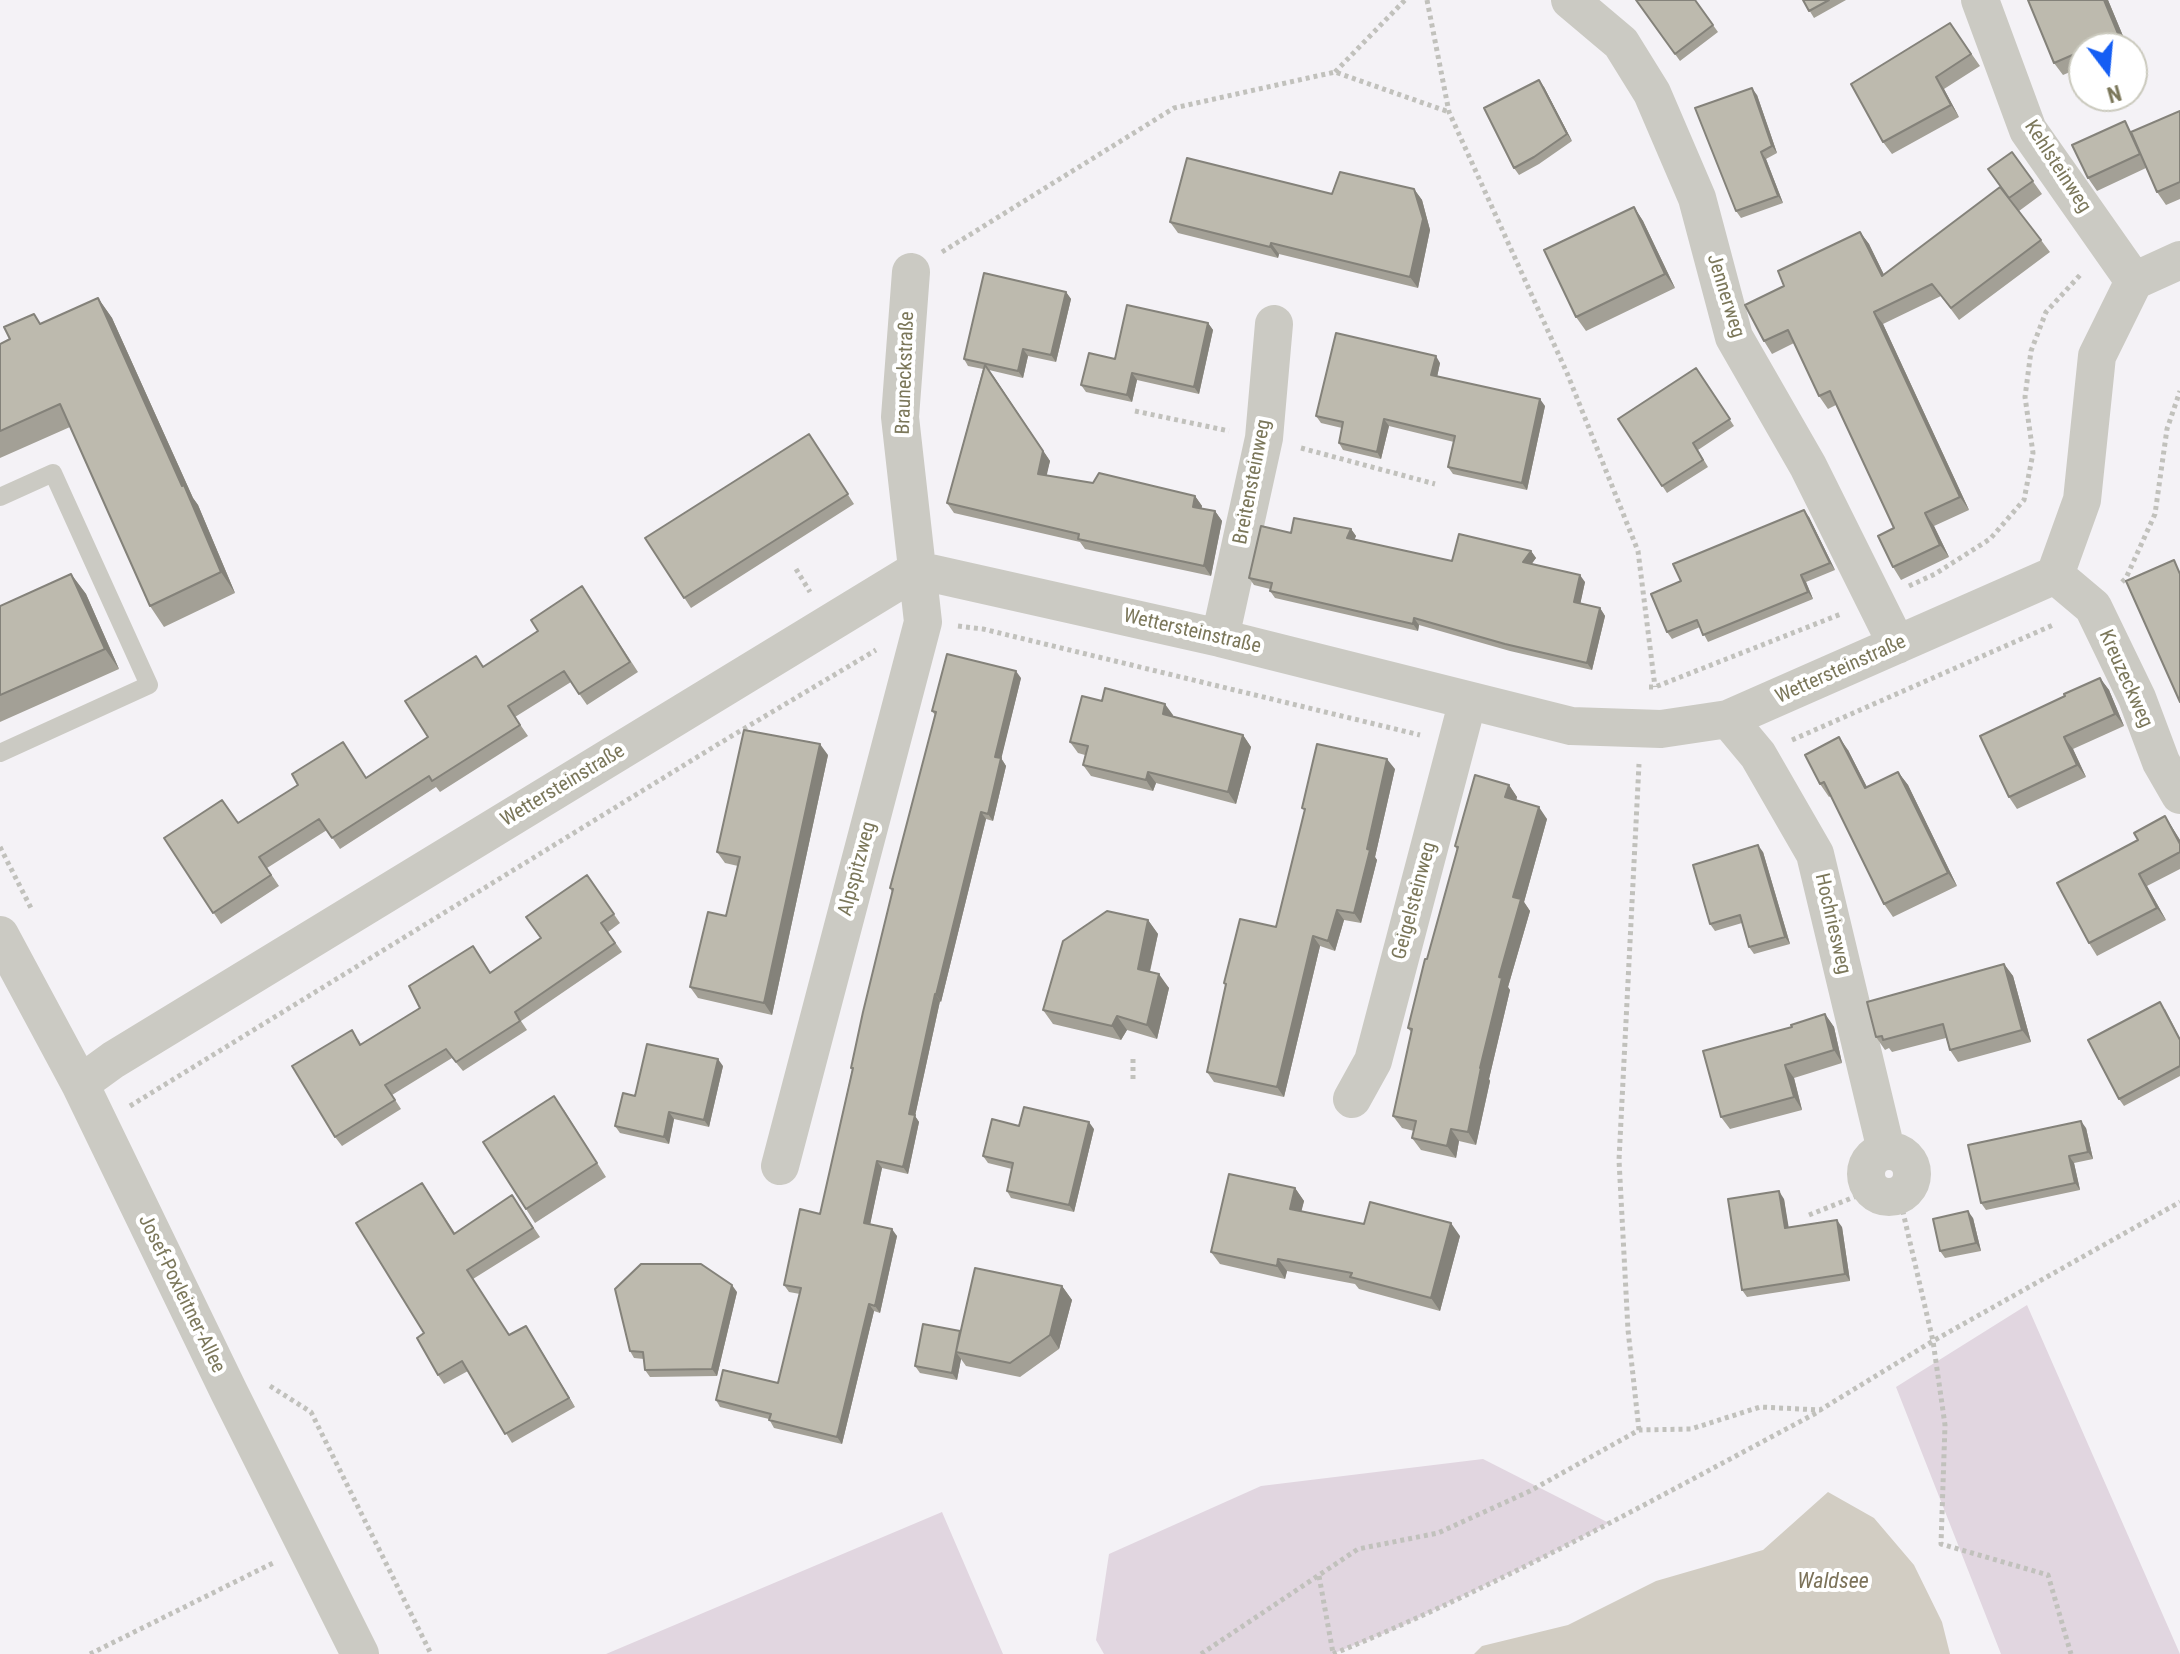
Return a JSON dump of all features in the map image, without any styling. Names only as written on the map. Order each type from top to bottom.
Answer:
[{"type":"street","name":"Jennerweg","points":[[1570,0],[1621,43],[1652,93],[1697,198],[1734,337],[1808,466],[1897,645]]},
{"type":"street","name":"Kehlsteinweg","points":[[1980,0],[2028,130],[2134,281]]},
{"type":"street","points":[[2055,575],[2082,500],[2097,356],[2134,281],[2180,260]]},
{"type":"street","name":"Brauneckstraße","points":[[911,272],[900,417],[917,570]]},
{"type":"street","name":"Breitensteinweg","points":[[1220,638],[1264,438],[1274,324]]},
{"type":"street","name":"Alpspitzweg","points":[[780,1166],[923,622],[917,570]]},
{"type":"street","name":"Wettersteinstraße","points":[[80,1084],[113,1060],[917,570],[1220,638],[1571,726],[1661,729],[1728,719],[2055,575]]},
{"type":"street","name":"Kreuzeckweg","points":[[2055,575],[2093,607],[2137,698],[2161,762],[2180,795]]},
{"type":"street","name":"Geigelsteinweg","points":[[1352,1099],[1373,1061],[1468,700]]},
{"type":"street","name":"Hochriesweg","points":[[1728,719],[1758,755],[1815,854],[1886,1150],[1872,1157],[1867,1164],[1866,1180],[1885,1193]]},
{"type":"street","name":"Josef-Poxleitner-Allee","points":[[0,935],[80,1084],[360,1654]]},
{"type":"lane","points":[[0,497],[53,473],[149,685],[0,753]]},
{"type":"path","points":[[1335,72],[1405,0]]},
{"type":"path","points":[[1427,0],[1449,112],[1567,373],[1638,551],[1666,763],[1626,763]]},
{"type":"path","points":[[911,272],[1174,108],[1335,72],[1449,112]]},
{"type":"path","points":[[1642,688],[1655,687],[1875,601],[1935,574],[1990,539],[2024,500],[2033,453],[2025,397],[2031,351],[2046,312],[2079,275],[2111,249]]},
{"type":"path","points":[[1758,755],[2093,607],[2126,578],[2155,514],[2167,429],[2180,391]]},
{"type":"path","points":[[113,1060],[126,1108],[923,622],[983,629],[1456,744]]},
{"type":"path","points":[[1639,763],[1619,1160],[1628,1330],[1639,1430]]},
{"type":"path","points":[[0,847],[34,914]]},
{"type":"path","points":[[1133,1057],[1133,1079]]},
{"type":"path","points":[[1809,1215],[1885,1193],[1933,1341],[1945,1425],[1941,1544],[2048,1575],[2071,1654]]},
{"type":"path","points":[[1319,1576],[1333,1654],[1395,1629],[1544,1557],[1820,1410],[1933,1341],[2180,1202]]},
{"type":"path","points":[[258,1380],[311,1412],[431,1654]]},
{"type":"path","points":[[1201,1654],[1358,1549],[1438,1533],[1530,1491],[1639,1430],[1691,1429],[1760,1407],[1820,1410]]},
{"type":"path","points":[[90,1654],[306,1547]]},
{"type":"shaded area","points":[[2027,1305],[2180,1654],[2001,1654],[1896,1387]]},
{"type":"shaded area","points":[[1483,1459],[1609,1523],[1395,1629],[1332,1654],[1104,1654],[1096,1640],[1109,1554],[1261,1486]]},
{"type":"shaded area","points":[[942,1512],[1003,1654],[606,1654]]},
{"type":"water","name":"Waldsee","points":[[1828,1492],[1874,1518],[1914,1565],[1942,1622],[1950,1654],[1474,1654],[1482,1646],[1568,1625],[1656,1581],[1763,1550]]},
{"type":"building","points":[[1636,0],[1695,0],[1713,25],[1675,54]]},
{"type":"building","points":[[1803,0],[1829,0],[1809,11]]},
{"type":"building","points":[[2028,0],[2104,0],[2117,32],[2068,32],[2068,57],[2054,63]]},
{"type":"building","points":[[1950,23],[1971,54],[1936,77],[1951,105],[1883,142],[1851,84]]},
{"type":"building","points":[[1539,80],[1567,134],[1514,168],[1484,108]]},
{"type":"building","points":[[1752,88],[1772,146],[1761,152],[1778,196],[1736,211],[1695,108]]},
{"type":"building","points":[[2180,111],[2180,182],[2157,192],[2131,132]]},
{"type":"building","points":[[2125,121],[2140,154],[2088,178],[2072,145]]},
{"type":"building","points":[[2012,152],[2033,181],[2009,198],[1988,169]]},
{"type":"building","points":[[1187,158],[1332,194],[1340,172],[1414,189],[1423,219],[1410,277],[1170,222]]},
{"type":"building","points":[[2000,187],[2041,240],[1951,308],[1932,284],[1874,312],[1960,497],[1925,513],[1940,545],[1893,567],[1878,536],[1894,528],[1830,391],[1819,396],[1788,330],[1764,341],[1745,305],[1784,286],[1778,271],[1860,232],[1882,276]]},
{"type":"building","points":[[1634,207],[1665,274],[1576,317],[1544,250]]},
{"type":"building","points":[[984,273],[1066,292],[1051,355],[1023,349],[1018,371],[964,359]]},
{"type":"building","points":[[98,298],[221,572],[150,606],[60,404],[0,431],[0,344],[10,339],[4,327],[34,314],[40,324]]},
{"type":"building","points":[[1127,305],[1208,323],[1194,387],[1132,373],[1127,395],[1081,385],[1089,353],[1115,359]]},
{"type":"building","points":[[1336,333],[1436,356],[1431,375],[1540,399],[1522,483],[1448,467],[1455,436],[1384,419],[1377,452],[1339,443],[1343,422],[1316,416]]},
{"type":"building","points":[[985,365],[1043,451],[1038,474],[1093,483],[1099,473],[1195,496],[1193,507],[1215,511],[1204,566],[1078,539],[1079,534],[947,503]]},
{"type":"building","points":[[1696,368],[1730,419],[1693,443],[1703,460],[1662,486],[1618,419]]},
{"type":"building","points":[[809,434],[848,494],[684,598],[645,538]]},
{"type":"building","points":[[1804,510],[1830,563],[1801,575],[1808,592],[1703,635],[1697,620],[1667,632],[1651,594],[1681,581],[1673,564]]},
{"type":"building","points":[[1294,518],[1351,529],[1347,538],[1452,561],[1459,534],[1531,551],[1523,562],[1580,575],[1574,602],[1600,608],[1587,663],[1414,618],[1413,624],[1270,591],[1272,583],[1249,578],[1261,526],[1291,533]]},
{"type":"building","points":[[2174,560],[2180,574],[2180,702],[2126,581]]},
{"type":"building","points":[[71,574],[105,649],[0,695],[0,606]]},
{"type":"building","points":[[582,586],[630,662],[579,694],[564,671],[508,706],[520,725],[432,781],[429,776],[332,838],[319,819],[259,857],[271,875],[213,913],[164,838],[222,800],[238,823],[298,785],[292,774],[343,742],[366,778],[428,737],[405,701],[476,656],[483,667],[538,631],[531,620]]},
{"type":"building","points":[[947,654],[1016,671],[995,757],[1001,758],[988,814],[981,812],[935,994],[909,1114],[915,1115],[903,1167],[877,1161],[864,1223],[892,1229],[875,1306],[869,1304],[837,1437],[769,1420],[771,1414],[716,1400],[723,1370],[778,1383],[801,1288],[784,1285],[800,1209],[820,1214],[893,889],[890,888],[936,712],[932,711]]},
{"type":"building","points":[[2100,678],[2115,714],[2064,737],[2077,765],[2009,797],[1980,736]]},
{"type":"building","points":[[1105,688],[1165,704],[1163,714],[1243,735],[1228,792],[1148,772],[1146,780],[1083,765],[1088,746],[1070,742],[1082,696],[1102,701]]},
{"type":"building","points":[[744,730],[820,744],[764,1003],[690,987],[708,912],[726,916],[740,857],[717,852]]},
{"type":"building","points":[[1839,737],[1865,788],[1898,772],[1948,873],[1884,904],[1824,782],[1820,784],[1805,755]]},
{"type":"building","points":[[1317,744],[1387,759],[1367,849],[1370,850],[1354,913],[1337,910],[1328,941],[1313,936],[1277,1087],[1207,1072],[1240,919],[1276,927],[1305,809],[1302,808]]},
{"type":"building","points":[[1475,775],[1509,785],[1505,797],[1539,807],[1513,897],[1521,899],[1499,977],[1502,978],[1468,1132],[1451,1129],[1447,1146],[1412,1138],[1416,1121],[1393,1116],[1412,1029],[1408,1028]]},
{"type":"building","points":[[2165,816],[2180,844],[2180,852],[2139,874],[2157,908],[2089,943],[2057,883],[2138,840],[2134,833]]},
{"type":"building","points":[[1758,845],[1785,937],[1749,947],[1740,915],[1710,924],[1693,865]]},
{"type":"building","points":[[587,875],[614,914],[601,923],[615,943],[515,1012],[520,1021],[456,1062],[446,1049],[385,1085],[395,1100],[335,1137],[292,1066],[352,1030],[360,1045],[420,1008],[409,986],[473,946],[490,973],[541,938],[526,917]]},
{"type":"building","points":[[1107,911],[1148,920],[1138,969],[1159,974],[1147,1025],[1117,1016],[1112,1026],[1043,1010],[1063,941]]},
{"type":"building","points":[[2004,964],[2022,1030],[1950,1050],[1943,1024],[1883,1040],[1882,1036],[1876,1037],[1867,1002]]},
{"type":"building","points":[[2160,1002],[2180,1040],[2180,1066],[2119,1099],[2088,1040]]},
{"type":"building","points":[[1825,1014],[1834,1050],[1785,1065],[1794,1097],[1721,1117],[1703,1051],[1792,1027]]},
{"type":"building","points":[[647,1044],[718,1059],[704,1120],[669,1112],[664,1137],[615,1126],[623,1093],[635,1096]]},
{"type":"building","points":[[554,1096],[597,1163],[526,1209],[483,1142]]},
{"type":"building","points":[[1024,1107],[1089,1122],[1069,1205],[1007,1191],[1013,1163],[983,1156],[992,1119],[1019,1126]]},
{"type":"building","points":[[2081,1121],[2088,1152],[2069,1156],[2075,1183],[1981,1203],[1968,1145]]},
{"type":"building","points":[[1229,1174],[1295,1188],[1290,1209],[1364,1224],[1370,1202],[1451,1223],[1431,1298],[1350,1277],[1352,1273],[1278,1259],[1277,1266],[1211,1252]]},
{"type":"building","points":[[422,1183],[454,1234],[512,1195],[533,1228],[467,1270],[509,1335],[526,1326],[569,1398],[505,1434],[462,1361],[438,1375],[417,1338],[424,1333],[356,1223]]},
{"type":"building","points":[[1779,1191],[1785,1228],[1837,1220],[1845,1274],[1742,1290],[1728,1199]]},
{"type":"building","points":[[1968,1211],[1976,1243],[1940,1251],[1933,1219]]},
{"type":"building","points":[[641,1264],[701,1264],[732,1285],[712,1369],[645,1370],[643,1352],[630,1351],[615,1289]]},
{"type":"building","points":[[975,1268],[1062,1286],[1050,1335],[1010,1363],[956,1352]]},
{"type":"building","points":[[923,1324],[960,1331],[952,1373],[915,1366]]}]
